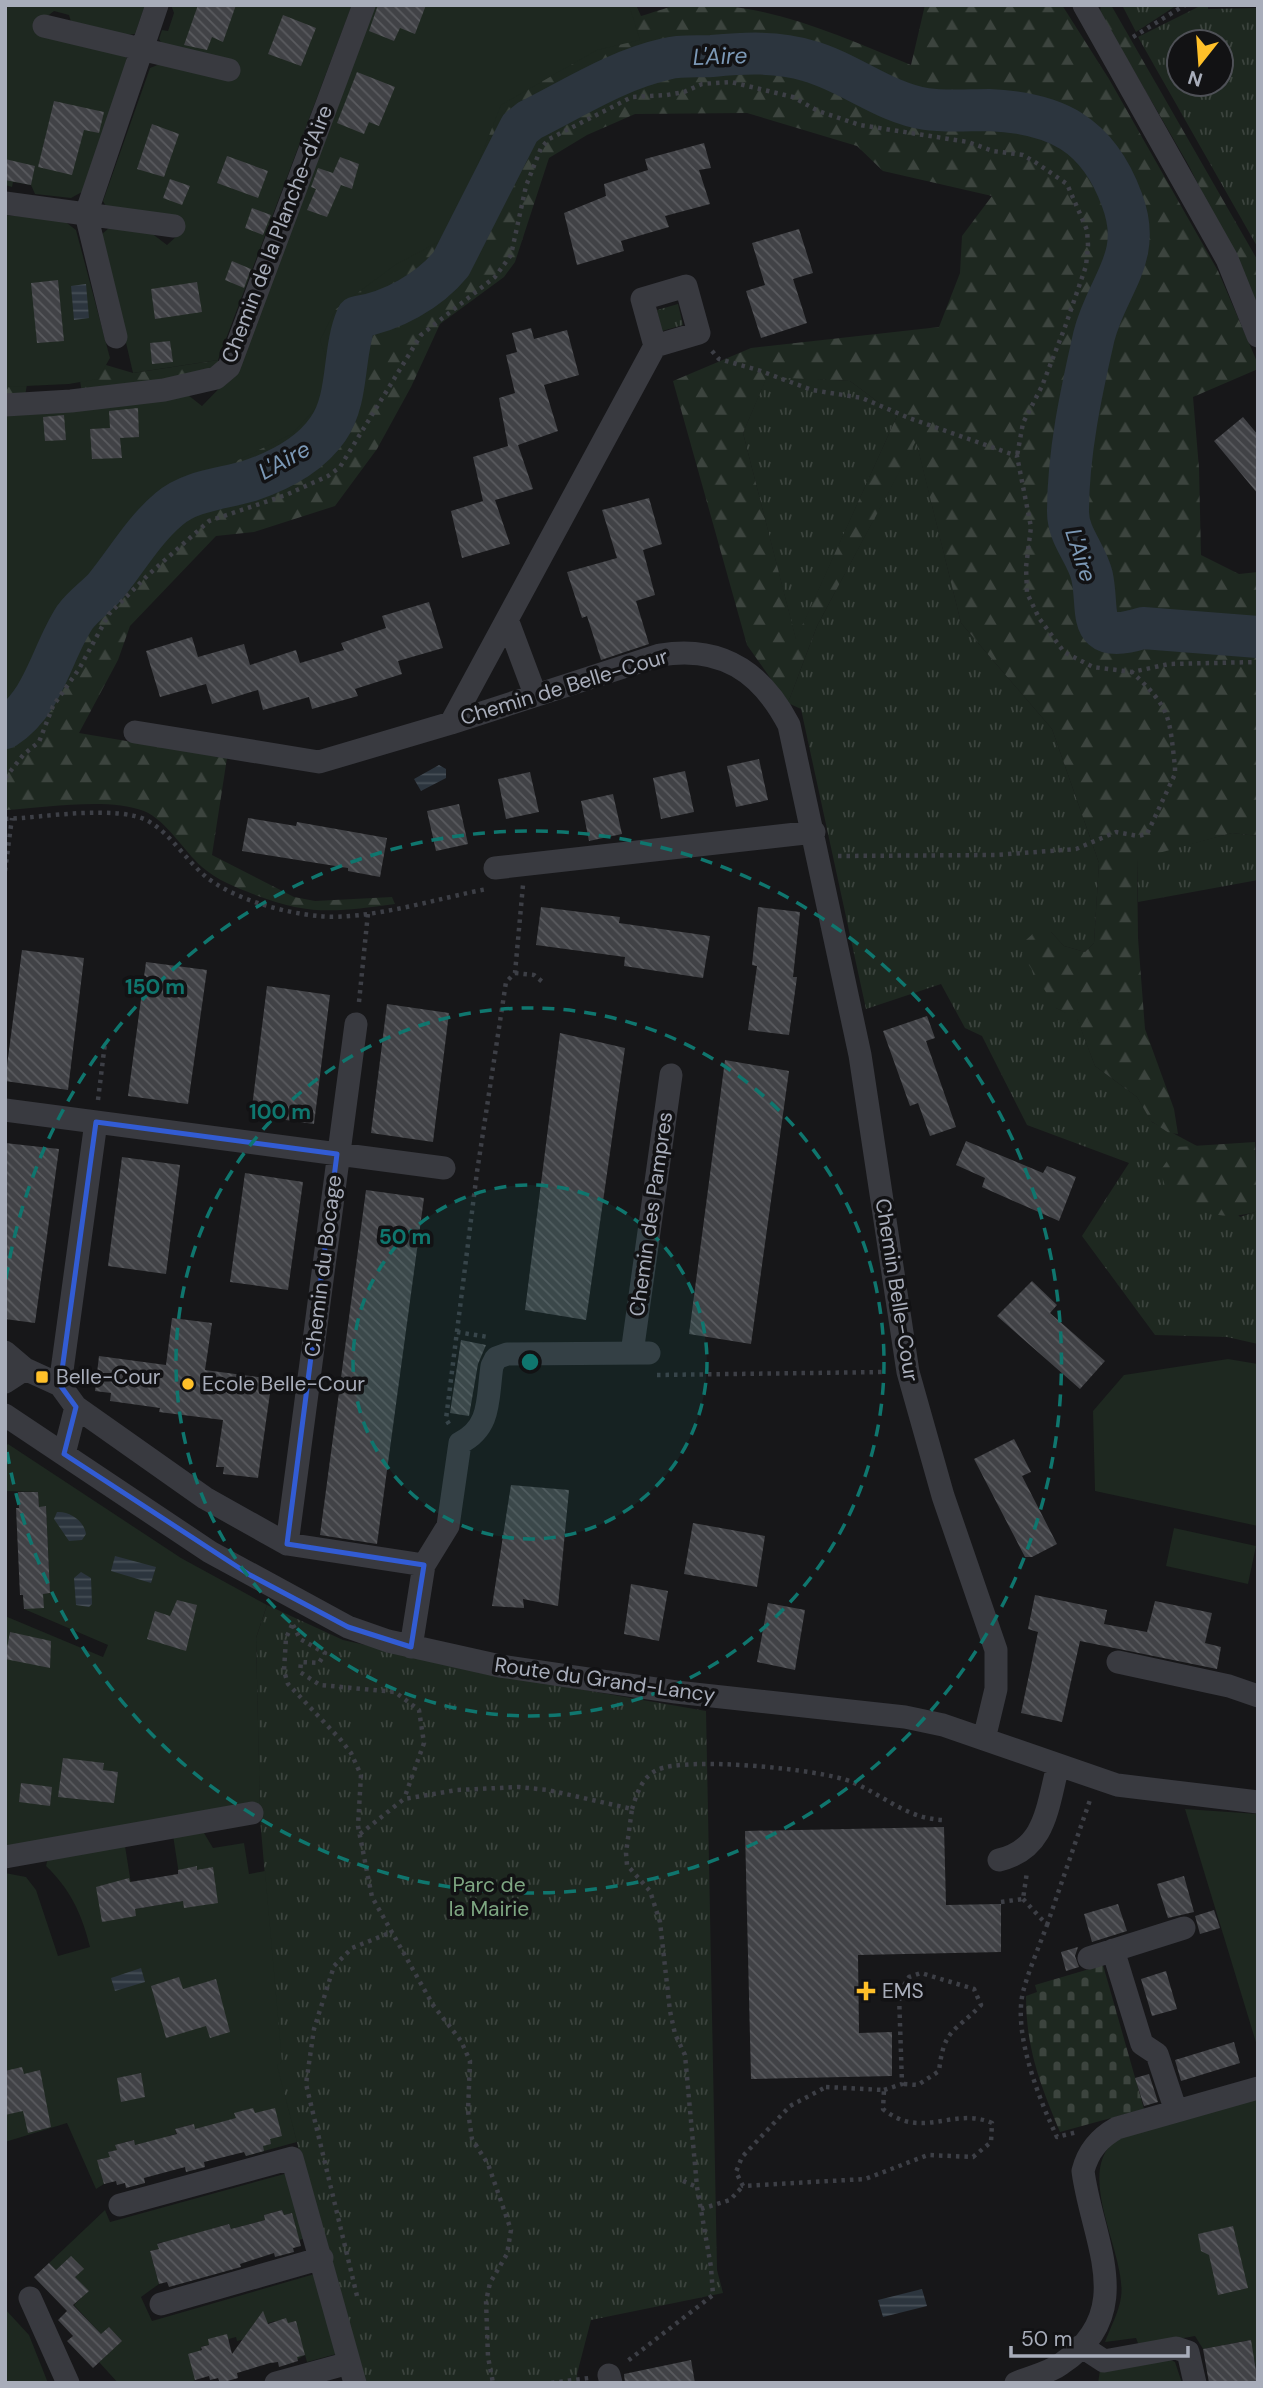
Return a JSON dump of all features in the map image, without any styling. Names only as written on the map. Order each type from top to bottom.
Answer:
[{"type":"street","points":[[116,337],[86,214],[157,5]]},
{"type":"street","name":"Chemin de la Planche-d'Aire","points":[[5,405],[71,401],[164,390],[216,378],[229,367],[364,5]]},
{"type":"street","points":[[1084,5],[1227,260],[1258,336]]},
{"type":"street","points":[[44,26],[229,70]]},
{"type":"street","points":[[5,203],[174,226]]},
{"type":"street","points":[[686,286],[699,333],[655,346],[642,299],[686,286]]},
{"type":"street","name":"Chemin de Belle-Cour","points":[[451,723],[655,346]]},
{"type":"street","points":[[508,622],[535,694]]},
{"type":"street","name":"Chemin de Belle-Cour","points":[[135,732],[319,762],[677,652],[706,655],[729,662],[761,683],[776,700],[789,725],[814,832]]},
{"type":"street","points":[[493,878],[814,832]]},
{"type":"street","name":"Chemin Belle-Cour","points":[[814,832],[860,1055],[908,1371],[943,1496],[996,1650],[996,1689],[984,1739]]},
{"type":"street","name":"Chemin du Bocage","points":[[287,1544],[356,1024]]},
{"type":"street","name":"Chemin des Pampres","points":[[641,1353],[671,1075]]},
{"type":"street","name":"Chemin du Bocage","points":[[5,1110],[444,1168]]},
{"type":"street","points":[[60,1385],[96,1122]]},
{"type":"street","points":[[5,1352],[25,1368],[60,1385],[76,1407],[205,1498],[287,1544],[425,1565]]},
{"type":"street","points":[[411,1647],[425,1565],[448,1526],[460,1443],[478,1432],[484,1420],[492,1366],[496,1358],[507,1354],[641,1353]]},
{"type":"street","points":[[5,1382],[25,1368]]},
{"type":"street","points":[[64,1454],[76,1407]]},
{"type":"street","name":"Route du Grand-Lancy","points":[[5,1415],[159,1521],[240,1569],[348,1627],[411,1647],[500,1666],[676,1692],[905,1717],[984,1739],[1117,1785],[1258,1802]]},
{"type":"street","points":[[1118,1662],[1229,1686],[1258,1696]]},
{"type":"street","points":[[999,1860],[1018,1855],[1031,1845],[1040,1830],[1058,1766]]},
{"type":"street","points":[[5,1857],[252,1813]]},
{"type":"street","points":[[1089,1958],[1184,1928]]},
{"type":"street","points":[[1113,1950],[1142,2045],[1157,2054],[1176,2111]]},
{"type":"street","points":[[1016,2383],[1061,2365],[1094,2331],[1103,2311],[1107,2290],[1100,2238],[1083,2171],[1086,2159],[1101,2137],[1117,2128],[1258,2088]]},
{"type":"street","points":[[120,2205],[292,2158],[352,2373],[276,2383]]},
{"type":"street","points":[[161,2304],[322,2258]]},
{"type":"street","points":[[30,2298],[68,2383]]},
{"type":"street","points":[[1081,2346],[1104,2361],[1176,2348],[1188,2352],[1195,2383]]},
{"type":"path","points":[[1133,37],[1185,5]]},
{"type":"path","points":[[5,778],[24,754],[39,742],[53,706],[79,669],[109,614],[148,575],[209,521],[286,495],[328,476],[340,467],[421,335],[495,277],[511,255],[517,235],[519,208],[541,148],[549,139],[632,97],[684,92],[702,84],[748,84],[793,97],[818,111],[860,125],[968,142],[993,151],[1023,155],[1066,184],[1087,230],[1086,265],[1042,386],[1023,423],[1017,456],[1031,527],[1026,567],[1030,602],[1064,652],[1093,667],[1132,673],[1168,664],[1258,662]]},
{"type":"path","points":[[699,333],[719,359],[812,390],[862,398],[909,418],[1017,456]]},
{"type":"path","points":[[820,862],[829,864],[843,854],[986,855],[1076,849],[1116,832],[1138,836],[1147,834],[1175,767],[1170,717],[1166,707],[1132,673]]},
{"type":"path","points":[[5,819],[92,814],[146,820],[207,877],[239,894],[280,908],[321,917],[368,913],[493,878]]},
{"type":"path","points":[[5,871],[12,818]]},
{"type":"path","points":[[513,886],[531,881]]},
{"type":"path","points":[[460,1443],[446,1419],[506,982],[515,973],[523,885]]},
{"type":"path","points":[[356,1024],[368,913]]},
{"type":"path","points":[[515,973],[534,975],[545,984]]},
{"type":"path","points":[[96,1122],[105,1043]]},
{"type":"path","points":[[641,1353],[656,1375],[908,1371]]},
{"type":"path","points":[[285,1620],[292,1625],[300,1639],[325,1653],[319,1663],[301,1662],[300,1672],[320,1685],[395,1692],[419,1710],[424,1743],[404,1799]]},
{"type":"path","points":[[292,1625],[286,1638],[284,1671],[288,1684],[340,1739],[357,1764],[362,1790],[358,1814],[367,1882],[433,2005],[461,2041],[470,2061],[468,2111],[471,2139],[488,2164],[511,2230],[507,2254],[491,2283],[486,2301],[488,2357],[493,2383]]},
{"type":"path","points":[[551,2383],[610,2379],[713,2295],[697,2187],[685,2055],[675,2034],[670,2011],[660,1922],[650,1891],[627,1865],[632,1809],[641,1784],[657,1770],[685,1763],[816,1771],[851,1781],[907,1814],[925,1820],[944,1820]]},
{"type":"path","points":[[360,1834],[404,1799],[430,1792],[519,1787],[576,1794],[632,1809]]},
{"type":"path","points":[[1093,1793],[1023,1993],[1021,2013],[1026,2052],[1042,2106],[1057,2137],[1097,2127],[1101,2137]]},
{"type":"path","points":[[1023,1899],[1047,1925]]},
{"type":"path","points":[[358,2301],[306,2084],[314,2029],[334,1966],[352,1948],[392,1932]]},
{"type":"path","points":[[743,2186],[736,2172],[742,2157],[790,2106],[826,2087],[884,2090],[902,2084],[918,2085],[939,2071],[942,2049],[954,2027],[981,2005],[974,1989],[921,1973],[909,1978],[899,1994],[902,2084]]},
{"type":"path","points":[[701,2209],[730,2200],[743,2186],[865,2179],[928,2155],[973,2157],[991,2142],[992,2123],[977,2116],[924,2126],[897,2120],[883,2109],[884,2090]]},
{"type":"path","points":[[683,2181],[697,2187]]},
{"type":"highlighted area","points":[[96,1122],[337,1154],[287,1544],[424,1565],[411,1647],[348,1627],[250,1575],[64,1454],[76,1407],[60,1385]]},
{"type":"green space","points":[[5,5],[145,5],[135,34],[118,36],[72,25],[69,15],[54,11],[45,18],[126,55],[127,63],[82,192],[71,198],[35,194],[31,185],[13,182],[12,187],[5,185]]},
{"type":"green space","points":[[171,5],[352,5],[218,360],[133,373],[101,235],[110,227],[150,232],[167,245],[180,233],[110,214],[103,201],[150,68],[165,62],[166,50],[159,39],[162,30],[168,31],[174,13]]},
{"type":"green space","points":[[374,5],[629,5],[640,40],[597,50],[501,105],[471,181],[440,241],[395,265],[336,309],[320,340],[333,378],[324,399],[292,434],[205,476],[132,528],[53,621],[5,710],[5,414],[188,395],[202,406],[238,369]]},
{"type":"green space","points":[[525,5],[636,5],[641,16],[683,5],[743,8],[800,22],[911,65],[925,5],[1062,5],[1109,79],[1218,271],[1258,364],[1258,369],[1193,397],[1199,468],[1201,555],[1239,574],[1258,572],[1258,836],[1232,833],[1137,859],[1138,938],[1145,1029],[1174,1109],[1178,1134],[1169,1133],[1151,1121],[1137,1097],[1095,1066],[1077,1019],[1056,1008],[1022,954],[1026,940],[1035,932],[1051,932],[1064,946],[1085,952],[1094,943],[1099,863],[1052,729],[961,623],[916,441],[817,626],[788,703],[747,645],[673,381],[751,348],[939,327],[960,273],[962,236],[992,196],[883,171],[857,146],[747,113],[635,114],[587,135],[549,158],[515,262],[504,277],[440,324],[411,387],[377,449],[335,506],[254,532],[216,536],[130,626],[118,660],[79,733],[227,758],[212,855],[294,897],[315,901],[392,897],[395,904],[339,910],[307,909],[253,894],[208,872],[160,822],[144,811],[129,807],[94,804],[5,810],[5,629],[33,655],[53,621],[239,369]],"holes":[[[767,377],[850,381],[897,416],[796,639],[743,433]]]},
{"type":"green space","points":[[1101,5],[1111,5],[1258,261],[1258,306],[1189,166],[1100,12]]},
{"type":"green space","points":[[1122,5],[1177,5],[1136,32]]},
{"type":"green space","points":[[1202,5],[1208,5],[1208,9],[1258,8],[1258,248],[1173,98],[1235,98],[1235,28],[1165,28],[1165,84],[1138,37]]},
{"type":"green space","points":[[5,215],[63,220],[76,230],[110,358],[98,379],[69,384],[5,387]]},
{"type":"green space","points":[[678,304],[683,325],[662,331],[657,310]]},
{"type":"green space","points":[[218,360],[220,366],[169,381],[82,394],[80,380],[27,384],[25,396],[5,398],[5,369],[62,363],[106,365],[133,373]]},
{"type":"green space","points":[[767,376],[850,381],[897,416],[796,640],[743,433]]},
{"type":"green space","points":[[916,440],[961,623],[1052,729],[1099,863],[1094,943],[1085,952],[1064,946],[1051,932],[1056,1008],[1077,1018],[1095,1066],[1137,1097],[1152,1122],[1197,1146],[1177,1148],[1240,1217],[1258,1211],[1258,1344],[1227,1337],[1155,1335],[1082,1236],[1129,1163],[1027,1125],[982,1036],[965,1028],[941,984],[866,1009],[801,709],[788,703],[817,626]]},
{"type":"green space","points":[[1232,833],[1258,836],[1258,880],[1138,902],[1137,858]]},
{"type":"green space","points":[[1255,1142],[1258,1211],[1224,1216],[1202,1212],[1170,1200],[1160,1171],[1177,1147]]},
{"type":"green space","points":[[1228,1359],[1258,1364],[1258,1526],[1095,1491],[1093,1411],[1124,1375]]},
{"type":"green space","points":[[8,1444],[181,1558],[267,1605],[256,1638],[260,1804],[5,1848],[5,1616],[103,1657],[108,1645],[24,1609],[23,1595],[50,1593],[46,1507],[39,1507],[38,1492],[5,1491],[5,1447]]},
{"type":"green space","points":[[1174,1528],[1256,1546],[1248,1584],[1166,1566]]},
{"type":"green space","name":"Parc de la Mairie","points":[[267,1605],[343,1640],[498,1675],[706,1711],[717,2270],[723,2293],[591,2320],[577,2374],[578,2383],[361,2383],[276,2064],[281,2062],[260,1818],[256,1638]]},
{"type":"green space","points":[[1185,1809],[1258,1814],[1258,2049]]},
{"type":"green space","points":[[187,1829],[204,1833],[213,1848],[244,1843],[249,1874],[265,1871],[282,2062],[277,2065],[297,2142],[246,2156],[244,2152],[203,2127],[195,2129],[193,2124],[175,2129],[176,2134],[168,2136],[163,2171],[152,2176],[144,2143],[135,2145],[133,2140],[116,2145],[117,2150],[109,2152],[110,2157],[98,2160],[104,2184],[96,2189],[67,2123],[5,2142],[5,1873],[26,1877],[36,1890],[58,1956],[90,1947],[74,1903],[46,1866],[49,1853],[125,1846],[135,1909],[183,1901],[173,1835]]},
{"type":"green space","points":[[1103,1965],[1144,2109],[1060,2132],[1031,2050],[1026,1996],[1037,1992],[1035,1985]]},
{"type":"green space","points":[[1258,2094],[1258,2378],[1250,2340],[1203,2349],[1195,2336],[1139,2346],[1136,2338],[1105,2342],[1121,2297],[1121,2280],[1100,2194],[1099,2173],[1104,2155],[1115,2141],[1143,2126]]},
{"type":"green space","points":[[288,2173],[309,2237],[299,2240],[292,2213],[284,2215],[282,2210],[264,2215],[265,2220],[231,2229],[229,2224],[211,2229],[212,2234],[158,2243],[159,2249],[150,2251],[159,2284],[141,2297],[152,2321],[318,2273],[340,2353],[307,2362],[305,2355],[289,2364],[276,2321],[268,2323],[269,2329],[262,2335],[237,2341],[236,2337],[201,2347],[195,2380],[191,2383],[118,2383],[99,2362],[114,2348],[74,2305],[88,2291],[63,2264],[56,2270],[49,2263],[105,2210],[110,2222]]},
{"type":"green space","points":[[5,2309],[29,2335],[48,2383],[5,2383]]},
{"type":"green space","points":[[1167,2358],[1175,2362],[1182,2383],[1098,2383],[1100,2370]]},
{"type":"shaded area","points":[[86,284],[89,318],[74,320],[71,286]]},
{"type":"shaded area","points":[[439,765],[446,769],[446,778],[421,791],[414,779]]},
{"type":"shaded area","points":[[57,1512],[67,1513],[79,1521],[86,1534],[82,1540],[69,1541],[54,1519]]},
{"type":"shaded area","points":[[115,1556],[156,1567],[151,1583],[111,1571]]},
{"type":"shaded area","points":[[81,1572],[91,1578],[92,1604],[89,1607],[76,1605],[74,1578]]},
{"type":"shaded area","points":[[141,1968],[145,1982],[115,1991],[111,1978]]},
{"type":"shaded area","points":[[922,2289],[927,2306],[883,2317],[878,2300]]},
{"type":"building","points":[[198,5],[236,5],[223,42],[212,37],[207,50],[184,45]]},
{"type":"building","points":[[378,5],[426,5],[415,34],[400,28],[394,41],[369,31]]},
{"type":"building","points":[[283,15],[316,28],[301,66],[268,54]]},
{"type":"building","points":[[357,72],[395,87],[379,126],[369,122],[364,134],[337,123]]},
{"type":"building","points":[[54,101],[104,112],[99,133],[84,130],[72,175],[38,167]]},
{"type":"building","points":[[152,124],[179,134],[164,177],[137,169]]},
{"type":"building","points":[[704,143],[711,168],[699,170],[710,204],[665,216],[669,227],[621,241],[624,251],[577,265],[564,213],[606,196],[604,184],[648,170],[645,159]]},
{"type":"building","points":[[227,156],[268,171],[258,198],[217,183]]},
{"type":"building","points":[[340,157],[359,164],[352,189],[341,185],[327,217],[307,210],[316,189],[311,187],[318,168],[333,173]]},
{"type":"building","points":[[5,159],[35,166],[31,185],[5,180]]},
{"type":"building","points":[[170,179],[190,186],[182,205],[163,198]]},
{"type":"building","points":[[252,208],[271,215],[263,235],[245,228]]},
{"type":"building","points":[[799,229],[813,273],[793,279],[807,323],[761,338],[746,291],[765,285],[752,243]]},
{"type":"building","points":[[232,261],[251,269],[244,288],[225,280]]},
{"type":"building","points":[[58,280],[64,341],[37,343],[31,283]]},
{"type":"building","points":[[197,282],[202,312],[155,319],[151,289]]},
{"type":"building","points":[[531,328],[534,339],[567,330],[579,375],[544,385],[558,431],[518,445],[533,489],[495,500],[510,544],[462,558],[451,511],[483,501],[473,457],[508,446],[499,398],[515,393],[506,355],[517,352],[512,333]]},
{"type":"building","points":[[170,341],[173,362],[152,364],[150,343]]},
{"type":"building","points":[[138,408],[139,437],[120,438],[122,458],[92,459],[90,429],[110,428],[109,411]]},
{"type":"building","points":[[64,415],[66,440],[45,441],[43,417]]},
{"type":"building","points":[[1243,417],[1258,435],[1258,494],[1214,441]]},
{"type":"building","points":[[649,498],[662,544],[643,550],[655,595],[636,601],[649,644],[601,660],[587,616],[582,618],[567,572],[617,558],[602,510]]},
{"type":"building","points":[[429,602],[443,648],[398,661],[402,674],[355,689],[358,696],[312,709],[309,697],[263,710],[258,690],[212,704],[206,684],[160,697],[146,651],[192,637],[198,657],[244,644],[250,665],[296,650],[300,663],[344,650],[341,643],[386,628],[382,616]]},
{"type":"building","points":[[759,759],[768,800],[736,807],[727,766]]},
{"type":"building","points":[[685,771],[694,812],[661,819],[653,778]]},
{"type":"building","points":[[530,772],[539,812],[506,819],[498,779]]},
{"type":"building","points":[[613,794],[622,834],[589,841],[581,801]]},
{"type":"building","points":[[459,804],[468,844],[436,851],[427,811]]},
{"type":"building","points":[[248,818],[296,826],[297,822],[387,838],[380,877],[348,871],[348,868],[242,851]]},
{"type":"building","points":[[541,907],[620,917],[619,923],[710,936],[703,978],[624,966],[625,957],[536,945]]},
{"type":"building","points":[[758,907],[800,912],[793,977],[797,977],[789,1035],[748,1030],[757,966],[752,965]]},
{"type":"building","points":[[22,950],[84,958],[68,1090],[5,1081]]},
{"type":"building","points":[[146,962],[207,970],[188,1104],[128,1096]]},
{"type":"building","points":[[267,986],[330,995],[314,1124],[251,1115]]},
{"type":"building","points":[[387,1004],[449,1013],[433,1142],[371,1133]]},
{"type":"building","points":[[927,1016],[935,1038],[926,1041],[956,1127],[930,1136],[918,1103],[910,1106],[883,1031]]},
{"type":"building","points":[[560,1033],[625,1048],[586,1320],[525,1310]]},
{"type":"building","points":[[725,1060],[789,1071],[751,1344],[689,1334]]},
{"type":"building","points":[[966,1141],[1043,1173],[1047,1166],[1076,1177],[1059,1221],[982,1187],[985,1178],[956,1165]]},
{"type":"building","points":[[5,1143],[59,1149],[35,1323],[5,1319]]},
{"type":"building","points":[[122,1157],[180,1165],[166,1274],[108,1266]]},
{"type":"building","points":[[245,1173],[303,1182],[288,1290],[230,1282]]},
{"type":"building","points":[[366,1190],[424,1198],[377,1544],[320,1535]]},
{"type":"building","points":[[1032,1281],[1057,1305],[1050,1313],[1105,1361],[1080,1389],[997,1316]]},
{"type":"building","points":[[172,1318],[212,1323],[205,1370],[272,1379],[258,1478],[223,1474],[224,1467],[216,1467],[223,1420],[159,1412],[160,1408],[110,1401],[111,1393],[95,1391],[99,1356],[166,1365]]},
{"type":"building","points":[[461,1340],[486,1345],[478,1364],[469,1416],[450,1413]]},
{"type":"building","points":[[1014,1439],[1031,1472],[1022,1476],[1057,1544],[1032,1557],[1025,1557],[974,1459]]},
{"type":"building","points":[[511,1485],[569,1490],[558,1606],[523,1599],[524,1608],[492,1606]]},
{"type":"building","points":[[18,1492],[38,1492],[39,1507],[46,1506],[50,1593],[43,1594],[44,1608],[24,1609],[23,1595],[20,1595],[16,1508],[19,1508]]},
{"type":"building","points":[[693,1523],[765,1536],[757,1587],[684,1574]]},
{"type":"building","points":[[631,1584],[668,1591],[659,1641],[624,1634]]},
{"type":"building","points":[[1035,1595],[1107,1610],[1104,1624],[1147,1632],[1155,1601],[1212,1613],[1205,1643],[1221,1647],[1217,1669],[1080,1641],[1062,1722],[1021,1713],[1038,1632],[1028,1629]]},
{"type":"building","points":[[177,1600],[197,1605],[186,1651],[147,1639],[155,1611],[170,1616]]},
{"type":"building","points":[[768,1603],[805,1610],[795,1670],[757,1662]]},
{"type":"building","points":[[10,1632],[51,1641],[50,1668],[5,1659]]},
{"type":"building","points":[[63,1758],[104,1763],[103,1770],[118,1772],[114,1803],[58,1797]]},
{"type":"building","points":[[21,1783],[52,1787],[50,1806],[19,1802]]},
{"type":"building","points":[[944,1827],[946,1905],[1001,1904],[1001,1952],[858,1955],[859,2033],[892,2032],[892,2076],[751,2079],[745,1831]]},
{"type":"building","points":[[197,1866],[197,1870],[213,1867],[218,1903],[184,1908],[183,1901],[135,1909],[136,1916],[102,1922],[96,1887],[129,1878],[130,1882],[178,1874],[178,1870]]},
{"type":"building","points":[[1184,1876],[1194,1912],[1168,1918],[1157,1884]]},
{"type":"building","points":[[1118,1904],[1127,1931],[1092,1942],[1084,1914]]},
{"type":"building","points":[[1214,1910],[1220,1928],[1200,1934],[1195,1916]]},
{"type":"building","points":[[1078,1947],[1075,1956],[1079,1967],[1066,1971],[1061,1952]]},
{"type":"building","points":[[1166,1971],[1177,2009],[1152,2016],[1141,1979]]},
{"type":"building","points":[[179,1977],[183,1989],[216,1979],[230,2032],[210,2038],[206,2026],[166,2038],[151,1986]]},
{"type":"building","points":[[1234,2042],[1240,2063],[1181,2081],[1175,2060]]},
{"type":"building","points":[[22,2067],[24,2074],[40,2070],[51,2127],[28,2133],[23,2111],[5,2115],[5,2071]]},
{"type":"building","points":[[141,2073],[145,2097],[121,2102],[117,2078]]},
{"type":"building","points":[[1149,2074],[1158,2102],[1144,2106],[1135,2078]]},
{"type":"building","points":[[253,2108],[255,2113],[275,2108],[282,2136],[270,2139],[271,2144],[263,2146],[264,2151],[246,2156],[244,2152],[204,2162],[205,2167],[186,2172],[185,2167],[144,2178],[145,2183],[126,2188],[125,2183],[117,2185],[116,2181],[104,2184],[97,2160],[110,2157],[108,2152],[117,2150],[115,2145],[134,2140],[135,2145],[177,2134],[175,2129],[194,2124],[195,2129],[236,2118],[234,2113]]},
{"type":"building","points":[[282,2210],[284,2215],[292,2213],[301,2246],[293,2248],[294,2252],[275,2257],[274,2253],[240,2264],[241,2267],[169,2287],[167,2282],[159,2284],[150,2251],[159,2249],[157,2244],[229,2224],[231,2229],[265,2220],[264,2215]]},
{"type":"building","points":[[1233,2226],[1248,2288],[1218,2295],[1209,2255],[1201,2251],[1198,2234]]},
{"type":"building","points":[[71,2256],[84,2269],[75,2277],[89,2291],[73,2305],[101,2334],[109,2327],[122,2341],[93,2368],[67,2341],[73,2336],[58,2320],[67,2311],[34,2277],[49,2263],[56,2270]]},
{"type":"building","points":[[263,2311],[268,2324],[286,2318],[288,2323],[296,2321],[305,2355],[297,2357],[298,2361],[279,2367],[278,2362],[270,2363],[237,2373],[238,2378],[220,2383],[218,2378],[210,2380],[209,2376],[195,2380],[188,2354],[209,2345],[208,2339],[227,2334],[232,2354]]},
{"type":"building","points":[[1251,2340],[1258,2383],[1209,2383],[1203,2349]]},
{"type":"building","points":[[691,2360],[695,2383],[625,2383],[624,2374]]},
{"type":"waterway","name":"L'Aire","points":[[5,728],[19,717],[38,691],[75,617],[105,587],[143,536],[169,509],[197,494],[249,481],[271,472],[293,461],[321,438],[335,417],[340,403],[349,344],[357,317],[408,299],[432,283],[451,264],[520,128],[530,120],[613,77],[648,64],[683,57],[761,54],[797,58],[824,66],[911,106],[949,111],[989,110],[1035,116],[1072,131],[1087,143],[1112,177],[1128,220],[1129,238],[1121,270],[1094,336],[1080,401],[1070,468],[1069,521],[1092,576],[1098,623],[1111,633],[1143,628],[1258,637]]},
{"type":"place","name":"Belle-Cour","points":[[42,1377]]},
{"type":"place","name":"Ecole Belle-Cour","points":[[188,1384]]},
{"type":"place","name":"EMS","points":[[866,1991]]}]
